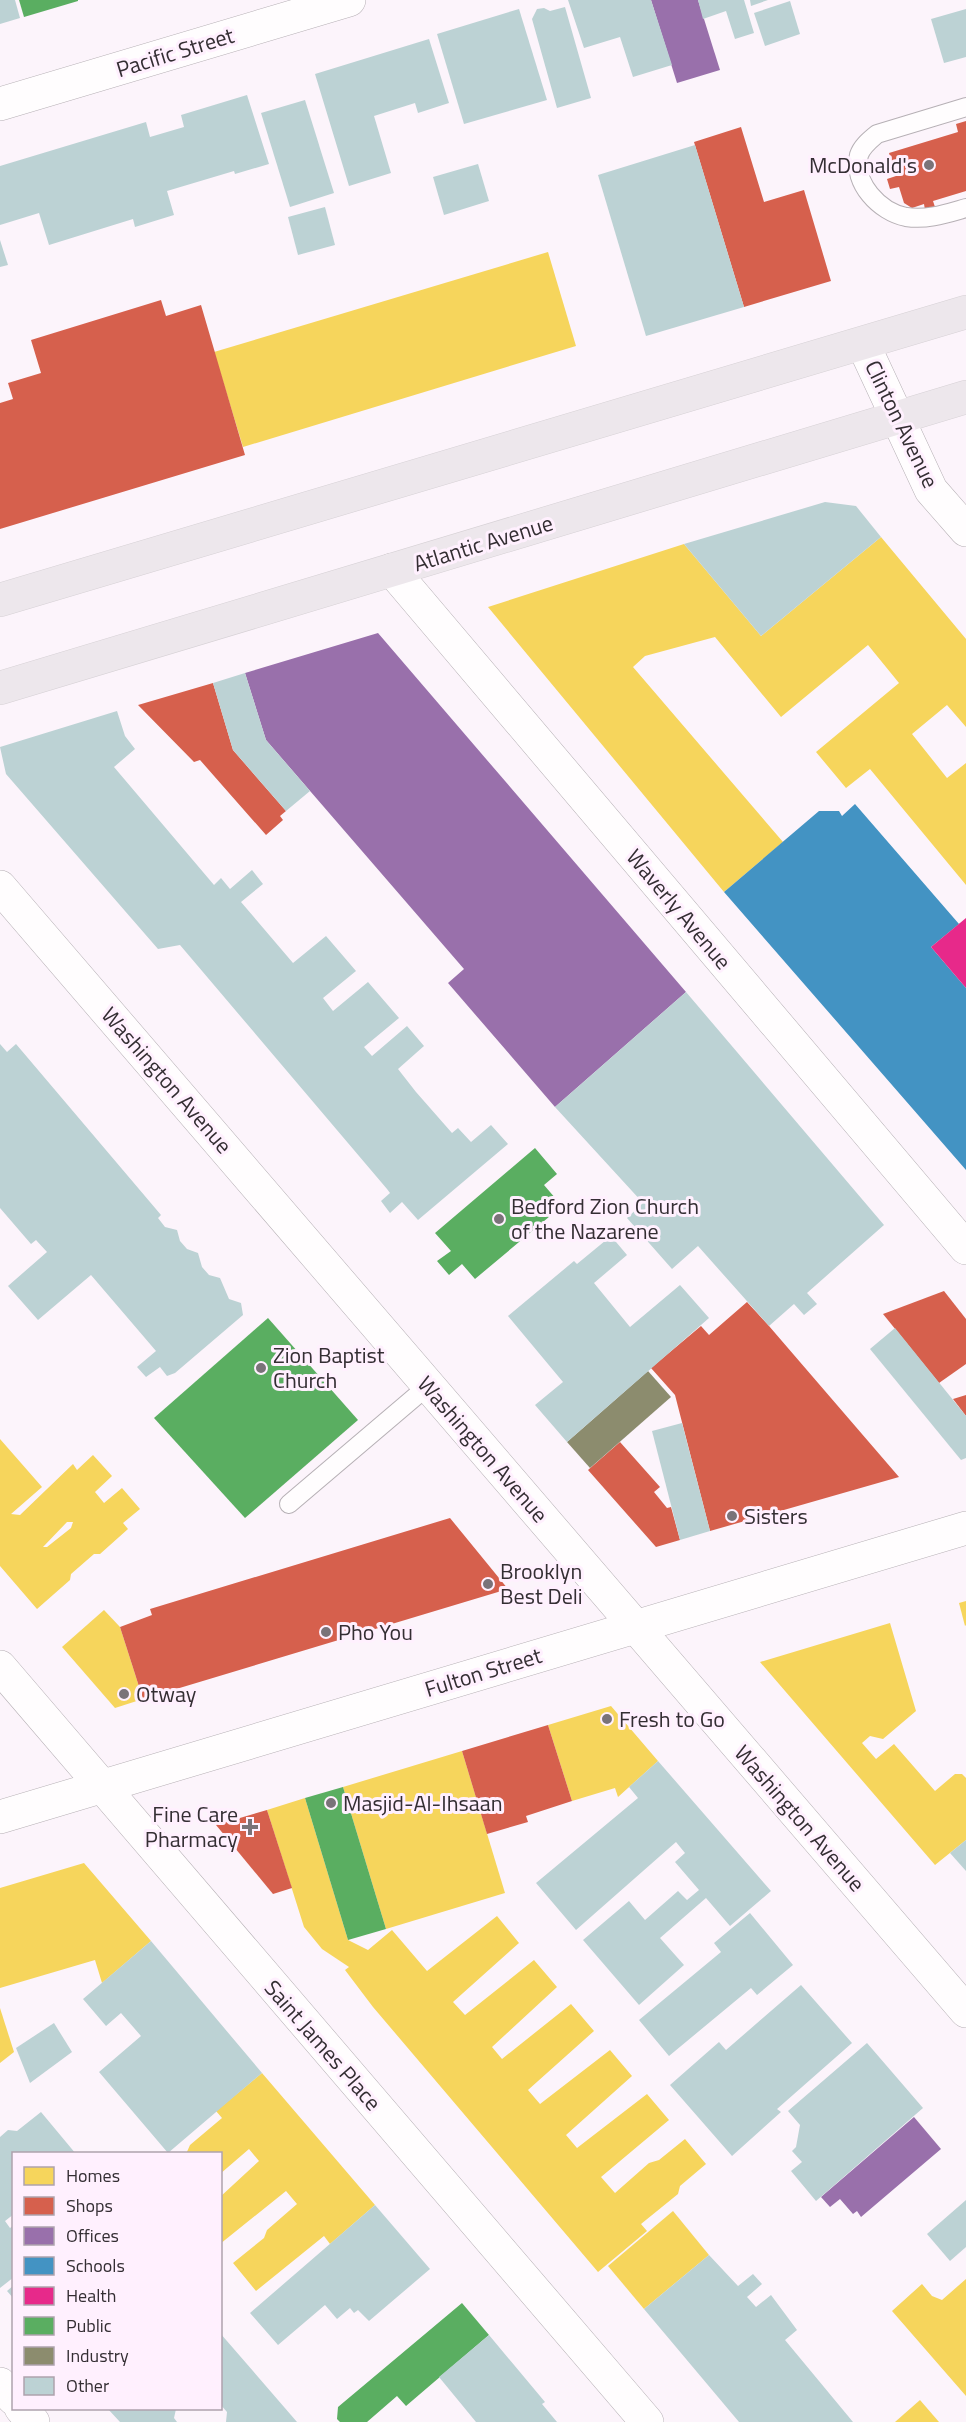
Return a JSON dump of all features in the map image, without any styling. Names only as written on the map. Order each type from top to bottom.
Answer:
[{"type":"main road","points":[[0,600],[966,312]]},
{"type":"main road","name":"Atlantic Avenue","points":[[0,688],[966,397]]},
{"type":"street","name":"Pacific Street","points":[[0,104],[349,0]]},
{"type":"street","name":"Clinton Avenue","points":[[863,344],[931,490],[966,530]]},
{"type":"street","name":"Waverly Avenue","points":[[392,570],[966,1248]]},
{"type":"street","name":"Washington Avenue","points":[[0,887],[966,2011]]},
{"type":"street","name":"Fulton Street","points":[[0,1817],[966,1528]]},
{"type":"street","name":"Saint James Place","points":[[0,1667],[647,2422]]},
{"type":"street","points":[[0,2384],[12,2397]]},
{"type":"street","points":[[22,2410],[33,2422]]},
{"type":"lane","points":[[966,107],[877,134],[866,143],[859,155],[858,169],[863,187],[879,204],[903,216],[930,219],[966,208]]},
{"type":"lane","points":[[289,1504],[429,1385]]},
{"type":"building: Homes","points":[[548,252],[576,346],[243,447],[214,352]]},
{"type":"building: Homes","points":[[881,537],[966,639],[966,727],[947,705],[912,734],[947,778],[966,763],[966,885],[870,769],[846,788],[816,752],[899,683],[868,645],[781,717],[715,637],[645,656],[633,667],[783,842],[724,892],[488,607],[684,544],[761,636]]},
{"type":"building: Homes","points":[[0,1439],[42,1487],[11,1514],[20,1515],[73,1464],[77,1470],[93,1455],[112,1476],[95,1492],[104,1503],[122,1488],[140,1509],[123,1523],[128,1529],[100,1554],[94,1554],[71,1574],[70,1580],[37,1609],[0,1566]],"holes":[[[67,1522],[73,1522],[71,1528],[47,1547],[43,1547]]]},
{"type":"building: Homes","points":[[966,1601],[966,1625],[965,1626],[959,1603]]},
{"type":"building: Homes","points":[[104,1610],[120,1627],[143,1699],[115,1708],[62,1647]]},
{"type":"building: Homes","points":[[890,1623],[916,1711],[883,1739],[870,1736],[862,1743],[876,1759],[894,1744],[935,1791],[955,1774],[962,1774],[966,1778],[966,1840],[935,1865],[760,1662]]},
{"type":"building: Homes","points":[[611,1706],[658,1761],[618,1797],[615,1788],[572,1801],[548,1725]]},
{"type":"building: Homes","points":[[462,1751],[505,1893],[386,1929],[343,1787]]},
{"type":"building: Homes","points":[[305,1798],[348,1940],[368,1950],[392,1930],[427,1971],[497,1916],[519,1943],[453,2002],[465,2015],[534,1960],[557,1987],[492,2047],[502,2059],[571,2004],[594,2031],[528,2090],[540,2104],[610,2050],[632,2076],[566,2135],[577,2148],[647,2094],[669,2120],[601,2177],[615,2193],[649,2163],[659,2160],[685,2139],[706,2164],[680,2186],[678,2194],[641,2224],[647,2231],[598,2272],[373,2007],[345,1970],[349,1967],[322,1949],[304,1927],[267,1810]]},
{"type":"building: Homes","points":[[84,1863],[151,1941],[102,1983],[95,1960],[0,1988],[0,1888]]},
{"type":"building: Homes","points":[[0,2008],[14,2052],[0,2063]]},
{"type":"building: Homes","points":[[262,2073],[375,2205],[330,2244],[324,2236],[256,2291],[233,2263],[264,2238],[267,2230],[297,2204],[286,2191],[222,2242],[222,2195],[259,2161],[249,2149],[222,2172],[222,2152],[187,2152],[190,2145],[222,2118],[216,2111]]},
{"type":"building: Homes","points":[[673,2211],[709,2255],[644,2309],[608,2266]]},
{"type":"building: Homes","points":[[966,2279],[966,2396],[892,2311],[922,2284],[932,2296],[942,2300]]},
{"type":"building: Homes","points":[[920,2400],[939,2422],[895,2422]]},
{"type":"building: Shops","name":"McDonald's","points":[[966,121],[966,191],[933,201],[935,207],[925,210],[924,204],[912,208],[904,203],[899,187],[890,189],[887,179],[896,176],[889,153],[958,132],[956,124]]},
{"type":"building: Shops","points":[[741,127],[764,202],[804,190],[831,281],[744,307],[694,142]]},
{"type":"building: Shops","points":[[161,300],[166,316],[201,305],[245,455],[0,529],[0,403],[13,399],[8,383],[41,373],[31,340]]},
{"type":"building: Shops","points":[[213,683],[233,750],[286,811],[280,816],[283,820],[266,835],[200,760],[194,762],[138,705]]},
{"type":"building: Shops","points":[[944,1291],[966,1319],[966,1364],[939,1383],[883,1314]]},
{"type":"building: Shops","points":[[747,1302],[899,1477],[710,1531],[675,1395],[651,1368],[701,1326],[709,1335]]},
{"type":"building: Shops","points":[[966,1395],[966,1416],[953,1399]]},
{"type":"building: Shops","points":[[620,1442],[660,1487],[654,1492],[667,1508],[671,1507],[680,1540],[656,1547],[588,1470]]},
{"type":"building: Shops","points":[[450,1518],[508,1589],[143,1699],[120,1627],[152,1615],[150,1609]]},
{"type":"building: Shops","points":[[548,1725],[572,1801],[526,1816],[528,1822],[487,1834],[462,1751]]},
{"type":"building: Shops","points":[[267,1810],[292,1888],[273,1894],[216,1825]]},
{"type":"building: Offices","points":[[651,0],[698,0],[720,70],[677,83]]},
{"type":"building: Offices","points":[[378,633],[686,992],[555,1107],[448,983],[464,969],[266,740],[245,673]]},
{"type":"building: Offices","points":[[914,2117],[941,2149],[861,2217],[857,2211],[853,2214],[840,2199],[830,2207],[821,2197]]},
{"type":"building: Schools","points":[[855,804],[959,924],[931,947],[966,988],[966,1170],[724,892],[819,811],[839,811],[842,816]]},
{"type":"building: Health","points":[[966,918],[966,988],[931,947]]},
{"type":"building: Public","points":[[19,0],[78,0],[78,1],[24,17]]},
{"type":"building: Public","name":"Bedford Zion Church of the Nazarene","points":[[535,1148],[557,1174],[544,1185],[562,1206],[475,1279],[462,1264],[449,1275],[437,1261],[451,1251],[435,1233]]},
{"type":"building: Public","name":"Zion Baptist Church","points":[[268,1318],[358,1420],[245,1518],[154,1418]]},
{"type":"building: Public","points":[[343,1787],[386,1929],[348,1940],[305,1798]]},
{"type":"building: Public","points":[[462,2303],[489,2335],[406,2406],[397,2396],[367,2422],[340,2422],[337,2419],[338,2407]]},
{"type":"building: Industry","points":[[648,1371],[671,1397],[590,1468],[567,1442]]},
{"type":"building: Other","points":[[0,0],[15,0],[20,18],[0,24]]},
{"type":"building: Other","points":[[568,0],[651,0],[672,65],[633,77],[620,37],[584,48]]},
{"type":"building: Other","points":[[698,0],[744,0],[754,33],[735,39],[726,11],[703,19]]},
{"type":"building: Other","points":[[750,0],[768,0],[751,6]]},
{"type":"building: Other","points":[[790,1],[800,34],[765,46],[754,13]]},
{"type":"building: Other","points":[[565,7],[591,98],[557,108],[532,19],[537,9],[544,8],[550,11]]},
{"type":"building: Other","points":[[519,9],[547,100],[464,124],[437,34]]},
{"type":"building: Other","points":[[966,9],[966,57],[944,63],[931,19]]},
{"type":"building: Other","points":[[429,39],[449,103],[418,113],[415,103],[374,116],[391,173],[349,186],[315,74]]},
{"type":"building: Other","points":[[247,95],[269,164],[235,174],[234,171],[167,191],[174,215],[135,227],[133,219],[49,245],[39,213],[0,225],[0,166],[146,122],[150,137],[184,127],[181,115]]},
{"type":"building: Other","points":[[305,100],[334,193],[290,207],[261,113]]},
{"type":"building: Other","points":[[695,145],[744,307],[646,336],[598,175]]},
{"type":"building: Other","points":[[478,164],[489,201],[444,215],[433,177]]},
{"type":"building: Other","points":[[325,207],[335,245],[298,255],[288,217]]},
{"type":"building: Other","points":[[0,240],[8,265],[0,267]]},
{"type":"building: Other","points":[[825,502],[856,506],[881,537],[761,636],[684,544]]},
{"type":"building: Other","points":[[245,673],[266,740],[310,791],[286,811],[233,750],[213,683]]},
{"type":"building: Other","points":[[117,711],[125,736],[135,749],[114,767],[214,885],[221,878],[230,889],[252,870],[263,884],[241,902],[293,963],[326,936],[356,971],[323,998],[333,1011],[368,982],[399,1018],[364,1047],[372,1056],[407,1026],[424,1046],[398,1069],[416,1092],[452,1133],[458,1128],[471,1142],[491,1125],[508,1144],[418,1220],[402,1202],[390,1213],[381,1201],[390,1193],[387,1189],[180,945],[158,949],[6,774],[0,747]]},
{"type":"building: Other","points":[[686,992],[884,1225],[807,1293],[817,1304],[804,1315],[794,1304],[769,1326],[698,1246],[672,1269],[627,1218],[643,1203],[555,1107]]},
{"type":"building: Other","points":[[0,1044],[7,1052],[16,1044],[161,1215],[158,1218],[165,1227],[177,1230],[180,1241],[187,1249],[198,1253],[202,1267],[209,1275],[220,1278],[229,1299],[241,1303],[243,1315],[175,1373],[167,1376],[160,1367],[146,1377],[137,1367],[156,1351],[91,1275],[38,1320],[8,1286],[47,1252],[36,1240],[31,1244],[0,1208]]},
{"type":"building: Other","points":[[611,1236],[627,1255],[594,1283],[630,1327],[680,1285],[709,1318],[567,1442],[535,1405],[563,1382],[508,1316],[574,1261],[577,1264]]},
{"type":"building: Other","points":[[895,1328],[966,1416],[966,1458],[961,1460],[870,1349]]},
{"type":"building: Other","points":[[682,1423],[710,1531],[680,1540],[652,1431]]},
{"type":"building: Other","points":[[658,1761],[771,1891],[730,1926],[706,1898],[660,1938],[684,1965],[639,2005],[583,1940],[629,1901],[645,1920],[678,1891],[687,1900],[699,1890],[675,1862],[685,1853],[676,1842],[576,1930],[536,1883],[638,1798],[629,1787]]},
{"type":"building: Other","points":[[966,1840],[966,1871],[950,1853]]},
{"type":"building: Other","points":[[750,1913],[793,1965],[757,1995],[751,1988],[669,2056],[639,2020],[721,1952],[714,1943]]},
{"type":"building: Other","points":[[151,1941],[262,2073],[167,2152],[99,2072],[141,2036],[121,2013],[106,2026],[83,1999]]},
{"type":"building: Other","points":[[801,1985],[852,2043],[777,2109],[781,2112],[732,2156],[670,2085],[719,2042],[726,2050]]},
{"type":"building: Other","points":[[54,2023],[72,2052],[30,2083],[16,2048]]},
{"type":"building: Other","points":[[867,2043],[923,2108],[816,2201],[791,2171],[802,2162],[792,2151],[796,2147],[800,2125],[788,2111]]},
{"type":"building: Other","points":[[41,2112],[74,2152],[12,2152],[12,2216],[5,2221],[10,2228],[12,2226],[12,2279],[0,2288],[0,2137],[8,2130],[17,2131]]},
{"type":"building: Other","points":[[966,2200],[966,2247],[950,2261],[927,2234]]},
{"type":"building: Other","points":[[375,2205],[430,2269],[369,2321],[358,2310],[354,2313],[350,2308],[337,2319],[325,2305],[278,2345],[250,2313]]},
{"type":"building: Other","points":[[709,2255],[738,2286],[753,2274],[762,2284],[747,2297],[756,2307],[771,2295],[797,2330],[785,2340],[853,2422],[739,2422],[644,2309]]},
{"type":"building: Other","points":[[12,2287],[12,2297],[7,2291]]},
{"type":"building: Other","points":[[222,2335],[297,2422],[226,2422],[227,2412],[222,2406]]},
{"type":"building: Other","points":[[489,2335],[545,2402],[542,2404],[557,2422],[476,2422],[439,2377]]},
{"type":"building: Other","points":[[109,2410],[176,2410],[174,2418],[177,2422],[120,2422]]},
{"type":"place","name":"McDonald's","points":[[929,165]]},
{"type":"place","name":"Bedford Zion Church of the Nazarene","points":[[499,1219]]},
{"type":"place","name":"Zion Baptist Church","points":[[261,1368]]},
{"type":"place","name":"Sisters","points":[[732,1516]]},
{"type":"place","name":"Brooklyn Best Deli","points":[[488,1584]]},
{"type":"place","name":"Pho You","points":[[326,1632]]},
{"type":"place","name":"Otway","points":[[124,1694]]},
{"type":"place","name":"Fresh to Go","points":[[607,1719]]},
{"type":"place","name":"Masjid-Al-Ihsaan","points":[[331,1803]]},
{"type":"place","name":"Fine Care Pharmacy","points":[[250,1827]]}]
